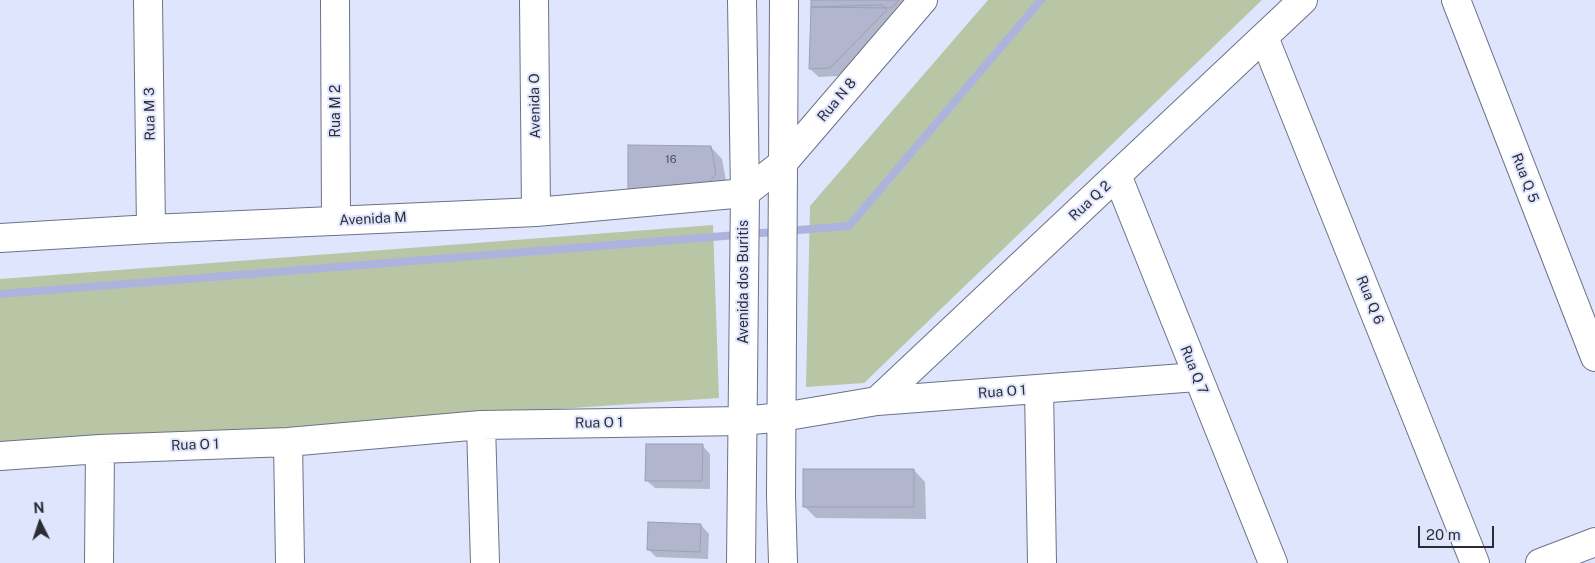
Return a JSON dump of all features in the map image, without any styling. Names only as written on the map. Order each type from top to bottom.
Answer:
[{"type":"street","name":"Rua M 3","points":[[148,0],[151,229]]},
{"type":"street","name":"Rua M 2","points":[[336,0],[336,221]]},
{"type":"street","name":"Avenida O","points":[[534,0],[536,212]]},
{"type":"street","name":"Avenida dos Buritis","points":[[742,0],[745,205],[742,563]]},
{"type":"street","points":[[783,563],[784,0]]},
{"type":"street","name":"Rua N 8","points":[[745,205],[923,0]]},
{"type":"street","name":"Rua Q 2","points":[[877,401],[1304,0]]},
{"type":"street","name":"Rua Q 5","points":[[1456,0],[1595,357]]},
{"type":"street","name":"Rua Q 6","points":[[1264,37],[1475,563]]},
{"type":"street","name":"Rua Q 7","points":[[1117,175],[1273,563]]},
{"type":"street","name":"Avenida M","points":[[0,238],[151,229],[745,205]]},
{"type":"street","name":"Rua O 1","points":[[0,456],[100,449],[288,442],[481,425],[744,421],[782,417],[877,401],[1197,377]]},
{"type":"street","points":[[1039,389],[1042,563]]},
{"type":"street","points":[[481,425],[485,563]]},
{"type":"street","points":[[288,442],[290,563]]},
{"type":"street","points":[[99,563],[100,449]]},
{"type":"street","points":[[1540,563],[1595,542]]},
{"type":"green space","points":[[988,0],[1262,0],[864,383],[806,387],[810,206]]},
{"type":"green space","points":[[713,225],[719,398],[0,447],[0,279]]},
{"type":"building","points":[[811,0],[899,0],[892,8],[811,7]]},
{"type":"building","points":[[882,5],[887,10],[830,68],[809,69],[811,7]]},
{"type":"building","points":[[628,145],[711,146],[716,174],[705,188],[628,192]]},
{"type":"building","points":[[646,444],[703,444],[702,481],[645,481]]},
{"type":"building","points":[[803,469],[914,469],[914,507],[803,507]]},
{"type":"building","points":[[648,522],[701,524],[700,552],[647,550]]},
{"type":"waterway","points":[[0,294],[849,226],[1041,0]]}]
